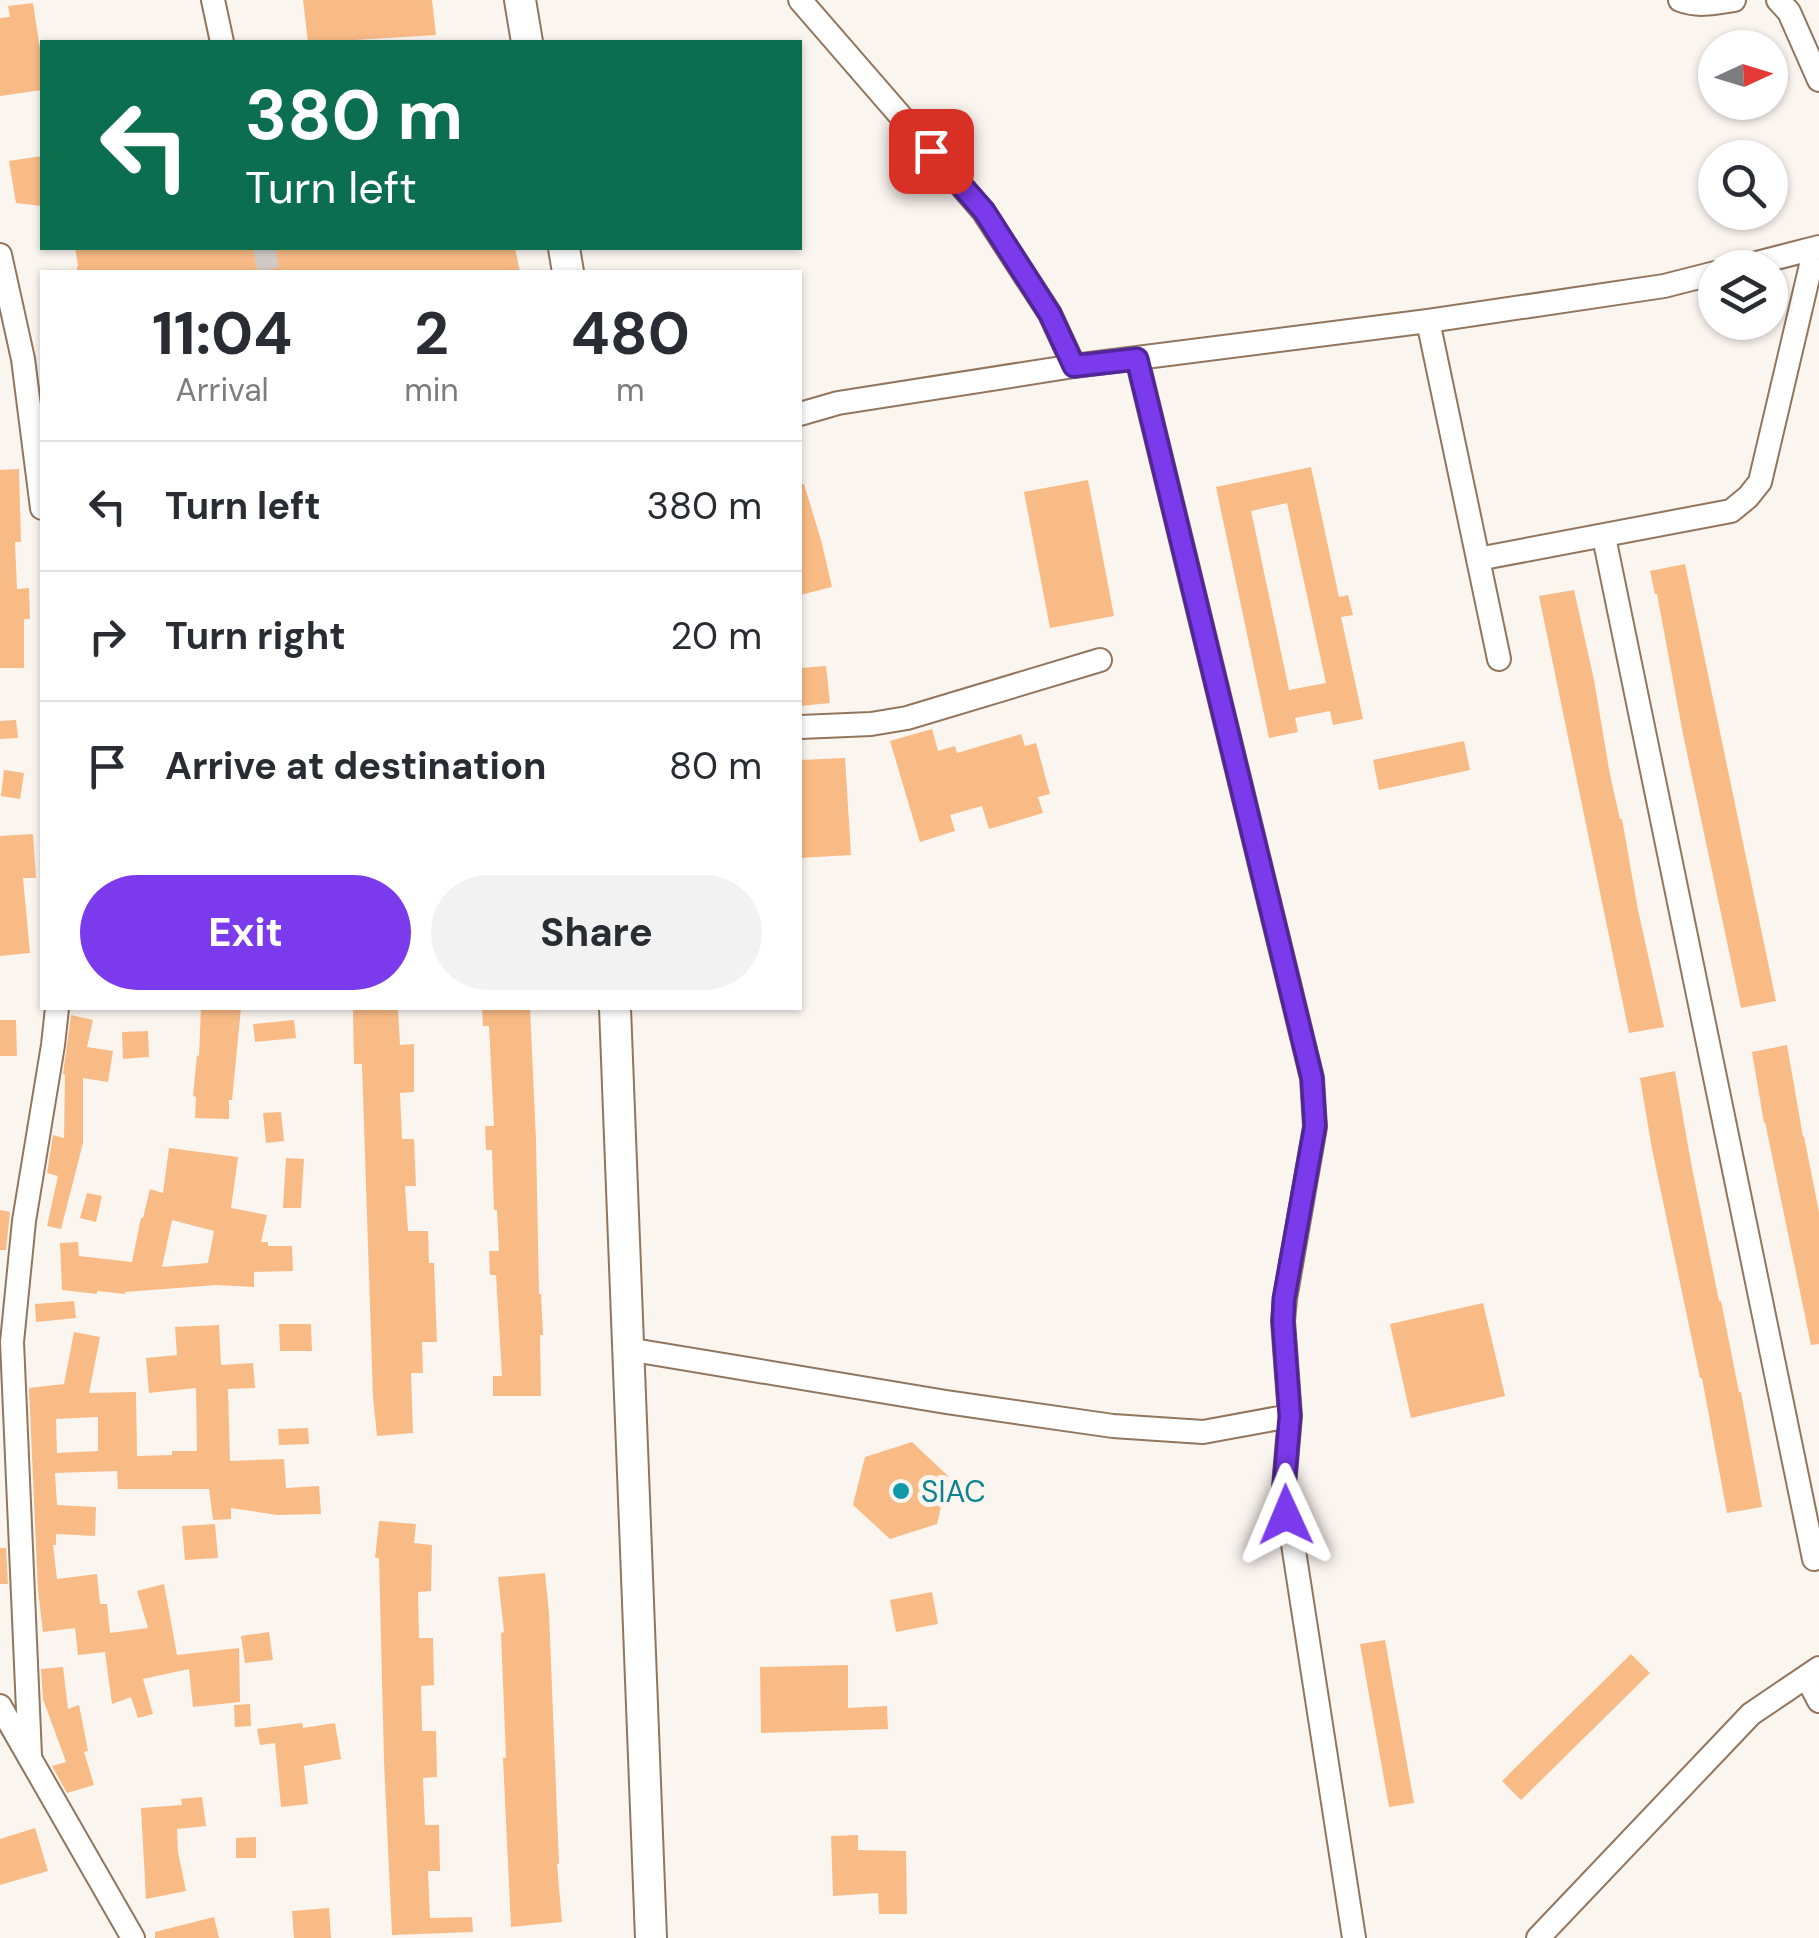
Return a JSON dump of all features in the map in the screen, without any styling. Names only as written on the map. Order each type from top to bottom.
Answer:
[{"type":"main road","points":[[520,0],[527,40]]},
{"type":"main road","points":[[614,1010],[651,1938]]},
{"type":"street","points":[[213,0],[222,40]]},
{"type":"street","points":[[800,0],[984,211],[1050,314],[1074,366]]},
{"type":"street","points":[[1680,0],[1689,4],[1734,0]]},
{"type":"street","points":[[1778,0],[1789,12],[1819,80]]},
{"type":"street","points":[[1478,559],[1731,511],[1748,497],[1760,482],[1817,247],[1788,255]]},
{"type":"street","points":[[0,255],[22,359],[40,493]]},
{"type":"street","points":[[802,413],[838,404],[1074,366],[1428,320],[1664,286],[1698,277]]},
{"type":"street","points":[[1428,320],[1498,658]]},
{"type":"street","points":[[1137,359],[1312,1078],[1315,1126],[1284,1299],[1290,1416],[1284,1486],[1354,1938]]},
{"type":"street","points":[[1604,537],[1814,1559]]},
{"type":"street","points":[[802,727],[907,718],[1100,660]]},
{"type":"street","points":[[30,1756],[12,1342],[24,1221],[57,1010]]},
{"type":"street","points":[[626,1349],[1113,1426],[1203,1432],[1290,1416]]},
{"type":"street","points":[[1538,1938],[1751,1714],[1813,1673],[1819,1701]]},
{"type":"street","points":[[0,1706],[133,1938]]},
{"type":"building","points":[[303,0],[432,0],[436,35],[308,40]]},
{"type":"building","points":[[33,3],[40,49],[40,90],[0,96],[0,18],[10,17],[8,6]]},
{"type":"building","points":[[40,156],[40,206],[16,203],[9,161]]},
{"type":"building","points":[[75,250],[515,250],[520,270],[77,270]]},
{"type":"building","points":[[1311,467],[1339,597],[1348,595],[1353,615],[1341,617],[1363,719],[1333,725],[1330,711],[1295,718],[1298,732],[1269,738],[1216,487]],"holes":[[[1287,503],[1326,683],[1289,690],[1251,511]]]},
{"type":"building","points":[[19,469],[21,542],[15,542],[17,589],[29,588],[30,619],[24,619],[24,668],[0,668],[0,470]]},
{"type":"building","points":[[1088,480],[1114,616],[1050,628],[1024,492]]},
{"type":"building","points":[[802,484],[821,540],[832,587],[802,594]]},
{"type":"building","points":[[1685,564],[1776,1001],[1741,1008],[1650,571]]},
{"type":"building","points":[[1574,590],[1664,1027],[1629,1033],[1539,596]]},
{"type":"building","points":[[826,666],[830,703],[802,706],[802,668]]},
{"type":"building","points":[[16,720],[18,738],[0,739],[0,721]]},
{"type":"building","points":[[932,729],[938,751],[955,746],[957,753],[1021,734],[1025,746],[1036,743],[1050,794],[1038,797],[1043,813],[989,829],[982,806],[950,815],[955,831],[920,842],[890,741]]},
{"type":"building","points":[[1464,741],[1470,770],[1379,790],[1373,760]]},
{"type":"building","points":[[845,758],[851,855],[802,858],[802,760]]},
{"type":"building","points":[[4,770],[24,773],[20,799],[1,796]]},
{"type":"building","points":[[33,834],[36,878],[23,878],[30,953],[0,956],[0,836]]},
{"type":"building","points":[[201,1010],[241,1010],[229,1119],[195,1118],[193,1096]]},
{"type":"building","points":[[353,1010],[398,1010],[400,1045],[414,1044],[414,1092],[400,1093],[402,1139],[414,1139],[416,1186],[405,1186],[408,1231],[428,1231],[429,1263],[434,1263],[437,1342],[422,1342],[423,1373],[411,1373],[413,1433],[377,1436],[362,1064],[354,1064]]},
{"type":"building","points":[[482,1010],[530,1010],[543,1335],[541,1396],[493,1396],[493,1376],[502,1376],[496,1275],[490,1275],[489,1251],[499,1251],[492,1150],[486,1150],[485,1126],[494,1126],[489,1026],[483,1026]]},
{"type":"building","points":[[71,1015],[93,1020],[87,1047],[113,1051],[108,1082],[83,1078],[83,1143],[61,1229],[47,1226],[58,1176],[47,1173],[53,1135],[64,1138],[63,1074]]},
{"type":"building","points":[[0,1020],[16,1020],[17,1056],[0,1056]]},
{"type":"building","points":[[294,1020],[296,1038],[255,1042],[253,1024]]},
{"type":"building","points":[[148,1031],[149,1057],[123,1059],[122,1032]]},
{"type":"building","points":[[1787,1045],[1819,1212],[1819,1344],[1811,1345],[1752,1052]]},
{"type":"building","points":[[1675,1071],[1762,1507],[1727,1513],[1640,1078]]},
{"type":"building","points":[[281,1112],[284,1141],[266,1143],[263,1113]]},
{"type":"building","points":[[169,1148],[238,1157],[231,1208],[267,1215],[261,1242],[268,1242],[268,1246],[292,1246],[293,1271],[254,1272],[254,1287],[216,1285],[125,1294],[62,1290],[60,1243],[78,1242],[79,1256],[132,1262],[150,1189],[163,1193]],"holes":[[[172,1220],[214,1231],[208,1263],[162,1267]]]},
{"type":"building","points":[[286,1158],[304,1159],[301,1208],[283,1208]]},
{"type":"building","points":[[87,1193],[102,1196],[96,1222],[80,1218]]},
{"type":"building","points":[[0,1210],[10,1212],[6,1250],[0,1250]]},
{"type":"building","points":[[74,1301],[76,1318],[36,1322],[35,1304]]},
{"type":"building","points":[[1483,1303],[1505,1396],[1411,1418],[1390,1324]]},
{"type":"building","points":[[279,1324],[311,1324],[312,1351],[280,1351]]},
{"type":"building","points":[[219,1325],[221,1365],[253,1363],[255,1388],[228,1389],[230,1461],[284,1459],[286,1488],[319,1486],[321,1514],[277,1515],[231,1508],[231,1519],[213,1520],[209,1489],[118,1489],[117,1471],[55,1473],[57,1505],[96,1507],[95,1536],[56,1534],[53,1545],[57,1579],[97,1574],[100,1604],[107,1604],[110,1633],[148,1628],[137,1591],[164,1584],[177,1655],[239,1648],[240,1702],[193,1707],[189,1669],[143,1679],[153,1714],[138,1718],[131,1697],[112,1704],[105,1652],[78,1655],[75,1628],[43,1632],[29,1388],[64,1384],[74,1332],[100,1337],[89,1393],[136,1392],[137,1456],[197,1451],[196,1388],[149,1393],[146,1358],[177,1355],[175,1327]],"holes":[[[98,1417],[98,1451],[57,1453],[56,1419]]]},
{"type":"building","points":[[308,1428],[309,1444],[279,1445],[278,1429]]},
{"type":"building","name":"SIAC","points":[[912,1442],[948,1476],[937,1524],[890,1539],[853,1505],[865,1457]]},
{"type":"building","points":[[379,1521],[416,1524],[414,1543],[432,1545],[431,1591],[418,1592],[419,1638],[433,1638],[434,1685],[421,1686],[422,1731],[436,1731],[437,1777],[423,1778],[425,1825],[439,1825],[440,1871],[428,1871],[430,1918],[472,1917],[473,1932],[392,1935],[379,1558],[375,1558]]},
{"type":"building","points":[[215,1524],[218,1558],[185,1560],[182,1526]]},
{"type":"building","points":[[0,1548],[6,1548],[8,1584],[0,1584]]},
{"type":"building","points":[[545,1573],[562,1922],[511,1927],[503,1758],[504,1632],[498,1577]]},
{"type":"building","points":[[932,1592],[938,1624],[896,1632],[890,1600]]},
{"type":"building","points":[[269,1632],[273,1660],[245,1663],[241,1636]]},
{"type":"building","points":[[1385,1640],[1414,1803],[1389,1807],[1360,1644]]},
{"type":"building","points":[[1631,1654],[1650,1673],[1521,1800],[1502,1781]]},
{"type":"building","points":[[848,1665],[848,1708],[887,1706],[888,1729],[761,1733],[760,1667]]},
{"type":"building","points":[[63,1667],[68,1709],[79,1705],[88,1751],[84,1752],[94,1785],[67,1793],[52,1766],[66,1762],[43,1699],[41,1669]]},
{"type":"building","points":[[250,1704],[251,1726],[235,1727],[234,1705]]},
{"type":"building","points":[[302,1723],[303,1728],[335,1723],[341,1759],[304,1766],[308,1804],[281,1807],[275,1743],[260,1745],[257,1729]]},
{"type":"building","points":[[202,1797],[206,1826],[177,1829],[186,1891],[146,1899],[141,1808],[182,1805],[181,1799]]},
{"type":"building","points":[[35,1828],[48,1871],[0,1885],[0,1839]]},
{"type":"building","points":[[858,1835],[858,1850],[906,1851],[907,1914],[879,1914],[878,1893],[833,1896],[831,1836]]},
{"type":"building","points":[[256,1837],[256,1858],[236,1858],[236,1838]]},
{"type":"building","points":[[329,1908],[331,1938],[294,1938],[292,1911]]},
{"type":"building","points":[[214,1917],[219,1938],[155,1938],[155,1932]]},
{"type":"tunnel","points":[[264,250],[269,270]]},
{"type":"place","name":"SIAC","points":[[901,1491]]},
{"type":"route","points":[[931,151],[984,211],[1050,314],[1074,366],[1137,359],[1312,1078],[1315,1126],[1284,1299],[1290,1416],[1284,1486],[1286,1515]]}]
